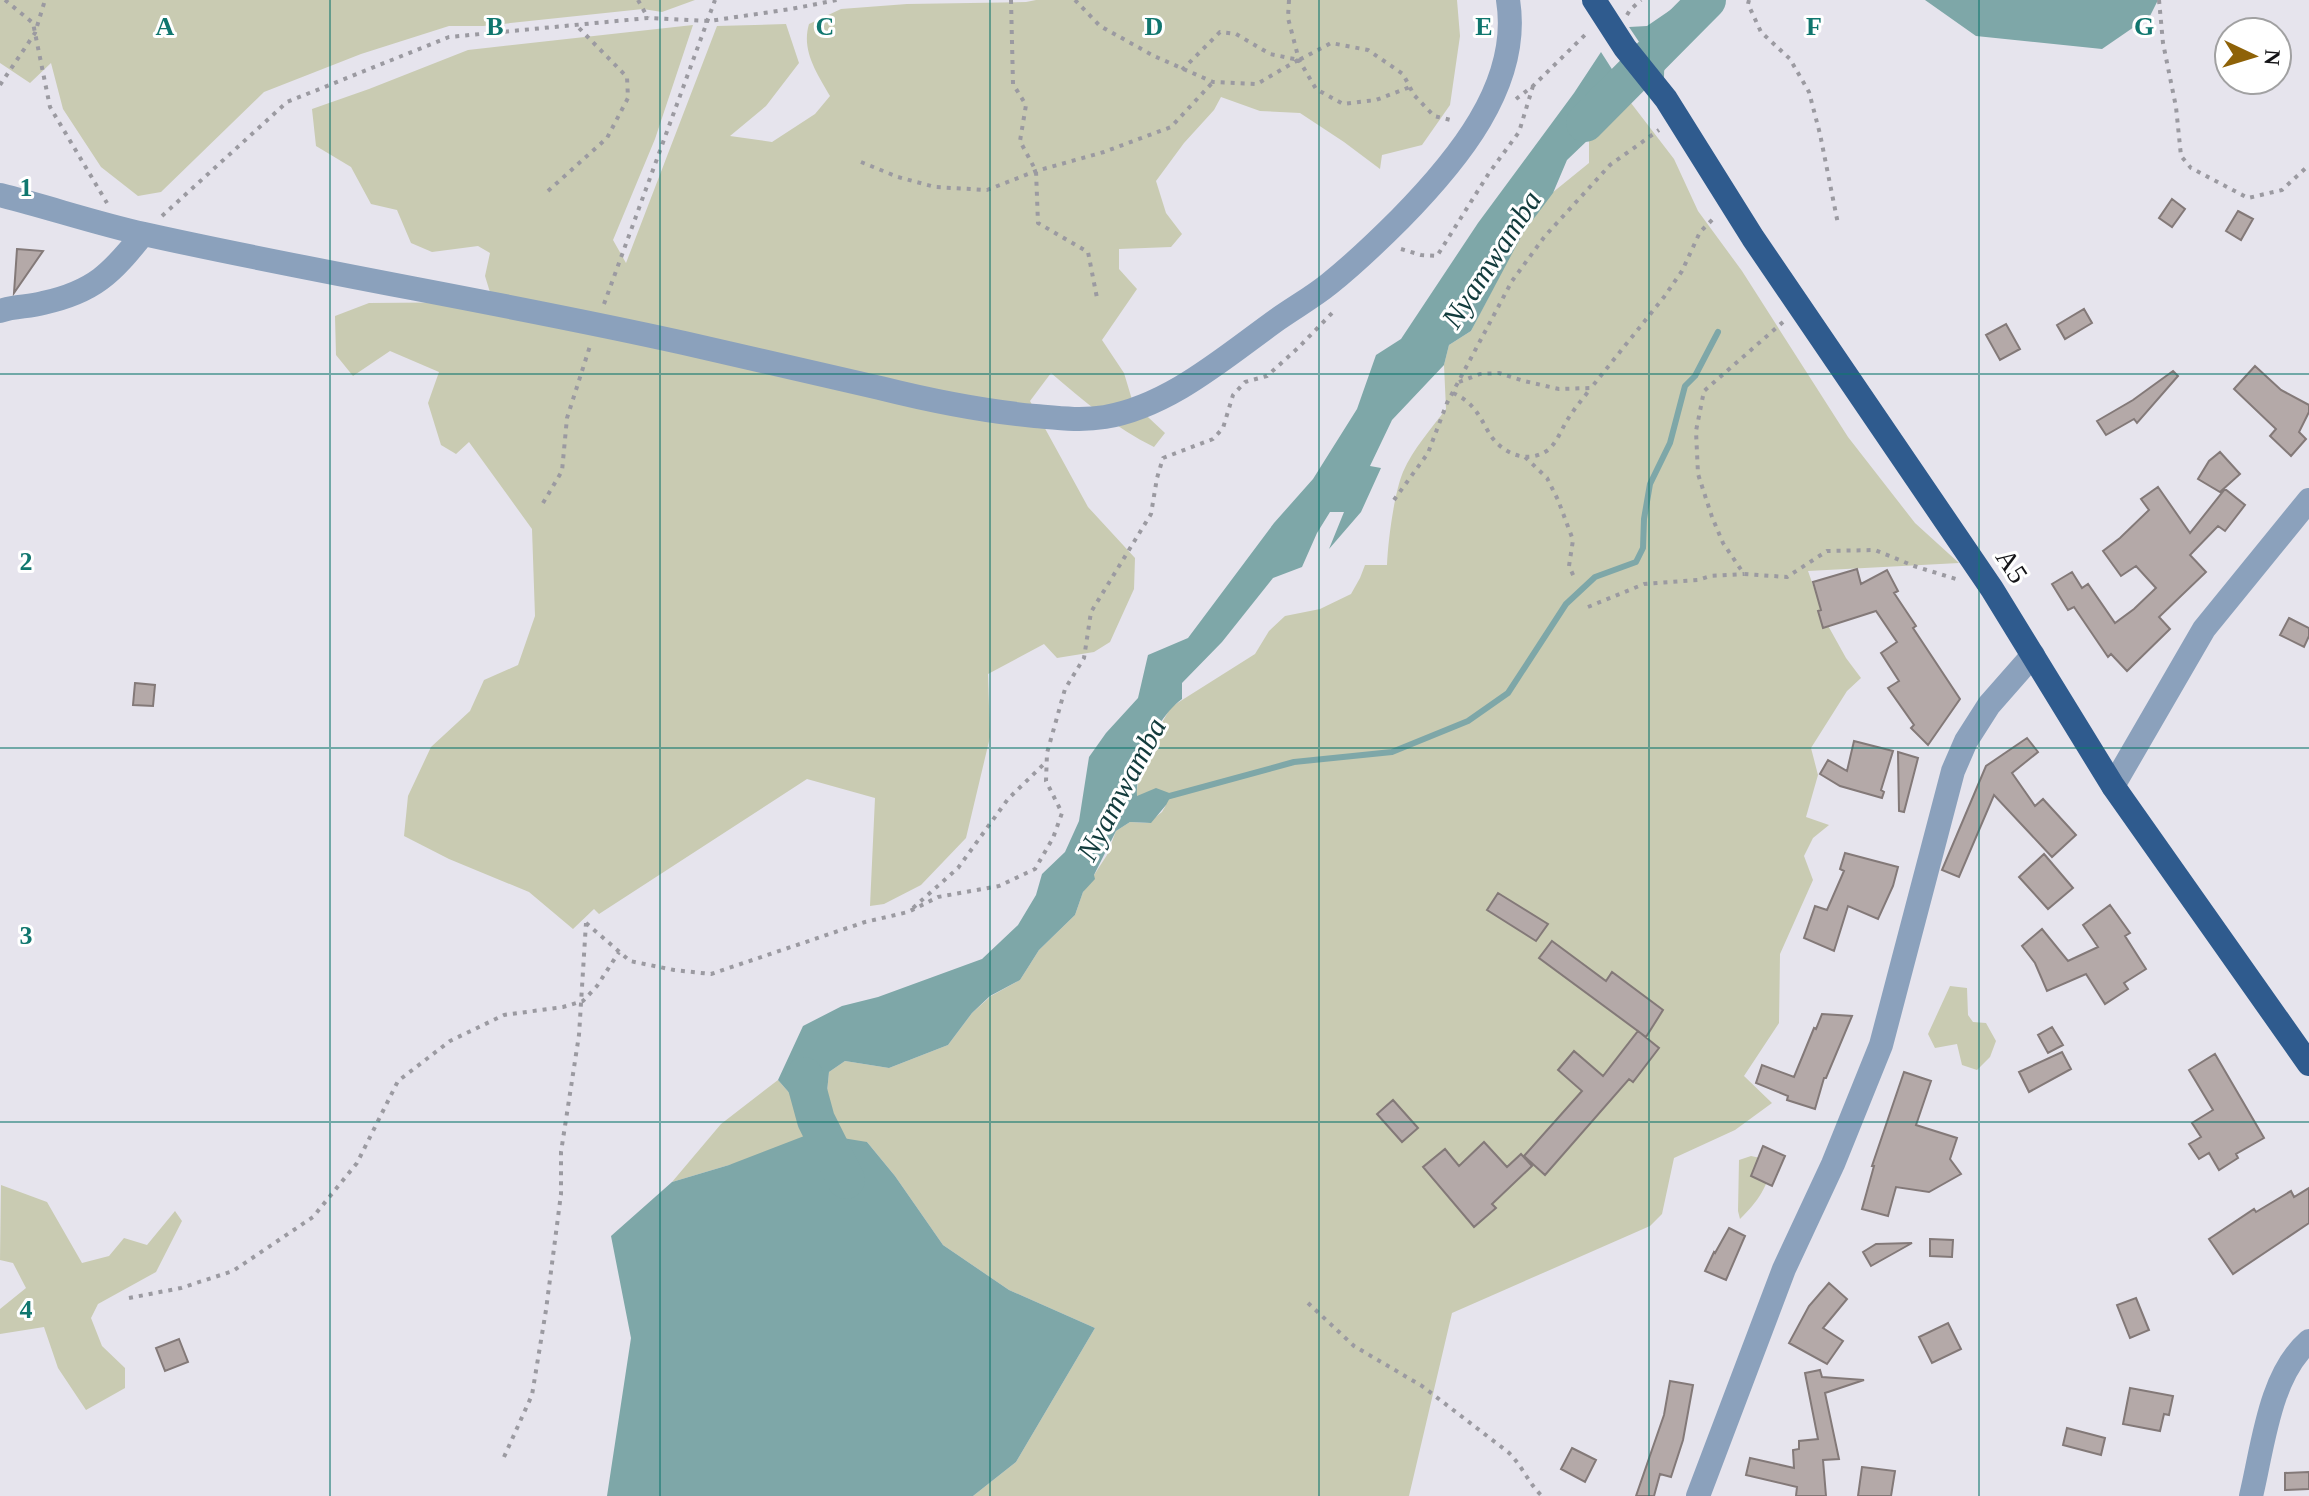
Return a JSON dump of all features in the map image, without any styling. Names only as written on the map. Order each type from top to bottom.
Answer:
[{"type":"highway","name":"A5","points":[[1594,0],[1625,48],[1672,108],[1799,307],[1992,589],[2113,786],[2309,1064]]},
{"type":"street","points":[[0,195],[133,231],[596,323],[940,403],[1074,420],[1104,417],[1133,410],[1180,387],[1230,355],[1326,287],[1371,249],[1422,198],[1460,151],[1493,95],[1505,56],[1510,21],[1508,0]]},
{"type":"street","points":[[0,311],[80,293],[107,276],[133,231]]},
{"type":"street","points":[[2113,786],[2204,629],[2309,500]]},
{"type":"street","points":[[1698,1496],[1784,1269],[1833,1164],[1881,1045],[1953,771],[1966,741],[1989,705],[2033,655]]},
{"type":"street","points":[[2251,1496],[2271,1407],[2291,1362],[2309,1341]]},
{"type":"path","points":[[5,0],[33,23],[50,107],[133,231],[287,102],[449,37],[648,18],[709,21],[837,0]]},
{"type":"path","points":[[0,85],[35,33],[45,0]]},
{"type":"path","points":[[638,0],[648,18]]},
{"type":"path","points":[[543,503],[562,471],[567,418],[596,323],[715,0]]},
{"type":"path","points":[[1011,0],[1013,84],[1026,105],[1020,141],[1036,171],[1038,223],[1088,252],[1097,298]]},
{"type":"path","points":[[1075,0],[1100,26],[1182,70],[1213,82],[1257,84],[1331,43],[1368,50],[1403,74],[1414,95],[1434,116],[1476,126]]},
{"type":"path","points":[[1289,0],[1288,18],[1299,60],[1316,89],[1343,104],[1376,100],[1410,87]]},
{"type":"path","points":[[1749,0],[1761,32],[1790,59],[1809,92],[1838,224]]},
{"type":"path","points":[[2159,0],[2181,156],[2191,168],[2248,198],[2282,190],[2309,165]]},
{"type":"path","points":[[548,191],[607,138],[628,98],[627,77],[576,25]]},
{"type":"path","points":[[1182,70],[1220,32],[1236,34],[1270,54],[1299,60]]},
{"type":"path","points":[[861,162],[935,187],[987,190],[1171,127],[1213,82]]},
{"type":"path","points":[[1392,255],[1401,248],[1421,255],[1437,256],[1489,173],[1519,132],[1533,86]]},
{"type":"path","points":[[1394,500],[1428,453],[1453,393],[1512,281],[1545,236],[1610,165],[1672,108]]},
{"type":"path","points":[[1525,457],[1546,451],[1557,440],[1591,388],[1682,271],[1700,232],[1731,203]]},
{"type":"path","points":[[504,1457],[532,1395],[546,1310],[561,1194],[561,1152],[583,1001],[586,923],[630,961],[711,974],[865,922],[908,912],[938,897],[999,886],[1035,869],[1053,838],[1062,813],[1046,781],[1046,762],[1065,689],[1084,658],[1091,612],[1151,514],[1163,458],[1213,439],[1223,428],[1233,395],[1245,382],[1267,376],[1339,306]]},
{"type":"path","points":[[1744,574],[1723,543],[1698,474],[1696,431],[1704,391],[1799,307]]},
{"type":"path","points":[[1459,382],[1480,374],[1499,373],[1559,389],[1591,388]]},
{"type":"path","points":[[1453,393],[1466,399],[1478,412],[1500,448],[1525,457],[1547,478],[1573,540],[1569,566],[1574,577]]},
{"type":"path","points":[[1588,607],[1644,584],[1744,574],[1787,577],[1827,551],[1875,550],[1914,566],[1992,589]]},
{"type":"path","points":[[908,912],[958,868],[1008,799],[1046,762]]},
{"type":"path","points":[[129,1298],[181,1288],[233,1271],[313,1217],[357,1163],[398,1081],[450,1041],[504,1015],[563,1007],[583,1001],[597,986],[619,952]]},
{"type":"path","points":[[1308,1303],[1354,1346],[1422,1386],[1508,1452],[1542,1496]]},
{"type":"shaded area","points":[[0,0],[695,0],[662,12],[643,9],[483,26],[449,26],[361,54],[264,92],[161,192],[138,196],[101,167],[63,109],[51,63],[30,83],[0,63]]},
{"type":"shaded area","points":[[1036,0],[1457,0],[1460,36],[1450,105],[1422,145],[1382,155],[1380,169],[1300,113],[1260,111],[1221,97],[1214,110],[1156,181],[1166,213],[1182,234],[1171,247],[1119,249],[1119,269],[1137,289],[1102,340],[1124,373],[1133,403],[1165,433],[1154,447],[1140,440],[1100,413],[1051,373],[1030,401],[1088,507],[1135,558],[1134,589],[1110,642],[1094,652],[1057,658],[1044,644],[988,674],[990,737],[966,838],[921,885],[884,904],[870,906],[875,798],[807,779],[599,914],[594,909],[573,929],[529,892],[449,859],[404,836],[408,796],[431,747],[470,711],[484,680],[518,665],[535,616],[532,529],[469,442],[456,454],[441,445],[428,403],[439,372],[390,351],[353,376],[336,355],[335,316],[369,303],[493,302],[485,276],[490,253],[478,246],[432,252],[411,243],[397,210],[371,204],[351,167],[316,146],[312,109],[468,50],[693,25],[655,139],[613,240],[626,263],[717,26],[786,24],[799,63],[766,106],[730,136],[772,142],[815,114],[830,96],[809,53],[809,24],[841,9]]},
{"type":"shaded area","points":[[1631,103],[1674,159],[1698,211],[1742,271],[1848,437],[1915,523],[1959,563],[1808,571],[1826,622],[1861,678],[1847,691],[1811,748],[1818,775],[1806,817],[1829,825],[1813,838],[1804,856],[1813,880],[1780,954],[1779,1023],[1744,1076],[1772,1103],[1735,1130],[1674,1158],[1662,1214],[1650,1226],[1452,1313],[1409,1496],[973,1496],[1016,1462],[1095,1328],[1009,1290],[943,1245],[867,1142],[729,1165],[672,1182],[721,1124],[778,1080],[792,1096],[803,1092],[815,1128],[827,1092],[829,1072],[845,1061],[889,1068],[948,1045],[972,1013],[991,996],[1020,980],[1039,950],[1075,915],[1083,892],[1107,855],[1116,831],[1130,822],[1148,823],[1166,805],[1136,796],[1142,757],[1171,707],[1255,654],[1269,631],[1285,616],[1320,609],[1351,594],[1365,565],[1387,565],[1392,518],[1403,472],[1417,447],[1446,409],[1444,365],[1449,345],[1471,331],[1519,238],[1552,193],[1589,163],[1589,139],[1607,107]]},
{"type":"shaded area","points":[[1950,986],[1967,988],[1968,1015],[1973,1022],[1986,1023],[1996,1041],[1990,1057],[1977,1070],[1962,1065],[1957,1044],[1935,1048],[1928,1034]]},
{"type":"shaded area","points":[[1751,1156],[1775,1161],[1762,1193],[1740,1219],[1739,1160]]},
{"type":"shaded area","points":[[1,1185],[47,1202],[82,1263],[109,1256],[124,1238],[147,1245],[175,1211],[182,1221],[156,1272],[98,1304],[91,1318],[102,1346],[125,1368],[125,1388],[86,1410],[58,1368],[44,1327],[0,1334],[0,1309],[26,1288],[13,1263],[0,1260]]},
{"type":"water","points":[[1685,0],[1709,0],[1671,43],[1664,79],[1629,27],[1647,26]]},
{"type":"water","points":[[1925,0],[2158,0],[2150,16],[2102,49],[1976,36]]},
{"type":"water","points":[[1601,52],[1624,88],[1607,107],[1589,139],[1567,160],[1553,193],[1523,233],[1471,331],[1449,345],[1444,365],[1392,420],[1370,466],[1381,468],[1361,512],[1329,549],[1344,512],[1330,512],[1302,567],[1273,578],[1222,642],[1182,683],[1182,699],[1156,729],[1144,756],[1137,784],[1137,796],[1156,788],[1172,794],[1166,805],[1151,823],[1130,822],[1116,831],[1094,875],[1095,879],[1083,892],[1075,915],[1039,950],[1020,980],[990,996],[972,1013],[948,1045],[889,1068],[845,1061],[829,1072],[827,1092],[815,1129],[803,1092],[792,1096],[778,1080],[803,1026],[842,1006],[878,997],[982,959],[1018,925],[1036,895],[1042,874],[1065,852],[1079,821],[1089,757],[1138,698],[1148,655],[1188,638],[1274,523],[1313,479],[1357,409],[1376,355],[1401,339],[1478,223]]},
{"type":"water","points":[[812,1133],[867,1142],[943,1245],[1009,1290],[1095,1328],[1016,1462],[973,1496],[607,1496],[631,1338],[611,1236],[672,1182],[729,1165]]},
{"type":"building","points":[[2172,199],[2185,209],[2172,227],[2159,218]]},
{"type":"building","points":[[2238,211],[2253,219],[2241,240],[2226,231]]},
{"type":"building","points":[[17,249],[43,251],[14,293]]},
{"type":"building","points":[[2084,309],[2092,323],[2065,339],[2057,325]]},
{"type":"building","points":[[2006,324],[2020,349],[2000,360],[1986,335]]},
{"type":"building","points":[[2255,366],[2281,390],[2309,405],[2309,412],[2299,432],[2306,439],[2291,456],[2270,436],[2276,429],[2234,389]]},
{"type":"building","points":[[2173,371],[2178,376],[2137,423],[2134,419],[2106,435],[2097,421]]},
{"type":"building","points":[[2220,452],[2240,474],[2220,492],[2198,479],[2209,461]]},
{"type":"building","points":[[2158,487],[2190,533],[2225,489],[2245,505],[2225,531],[2218,526],[2190,555],[2206,572],[2159,617],[2170,629],[2127,671],[2111,654],[2108,657],[2074,607],[2068,610],[2052,584],[2072,572],[2082,588],[2088,584],[2115,623],[2134,609],[2156,588],[2136,566],[2121,576],[2103,551],[2149,510],[2141,499]]},
{"type":"building","points":[[1857,569],[1861,584],[1887,570],[1898,591],[1894,593],[1916,626],[1913,628],[1960,699],[1928,745],[1911,728],[1914,725],[1888,688],[1899,681],[1881,653],[1897,642],[1876,611],[1823,628],[1813,582]]},
{"type":"building","points":[[2289,618],[2309,628],[2304,647],[2280,635]]},
{"type":"building","points":[[135,683],[155,685],[153,706],[133,705]]},
{"type":"building","points":[[2027,738],[2038,752],[2012,773],[2035,806],[2043,799],[2076,835],[2052,857],[1994,795],[1959,877],[1942,870],[1986,766]]},
{"type":"building","points":[[1854,741],[1893,751],[1881,790],[1884,792],[1882,798],[1840,786],[1820,774],[1828,760],[1847,771]]},
{"type":"building","points":[[1898,752],[1918,758],[1904,812],[1899,811]]},
{"type":"building","points":[[1845,853],[1898,867],[1878,919],[1848,906],[1834,951],[1804,938],[1815,906],[1827,910],[1844,871],[1840,869]]},
{"type":"building","points":[[2044,854],[2073,888],[2048,909],[2019,877]]},
{"type":"building","points":[[1498,893],[1548,924],[1536,941],[1487,910]]},
{"type":"building","points":[[2110,905],[2130,933],[2125,936],[2146,969],[2124,983],[2128,989],[2105,1004],[2086,974],[2047,991],[2035,963],[2022,946],[2042,929],[2068,961],[2098,947],[2083,925]]},
{"type":"building","points":[[1552,941],[1606,981],[1612,972],[1663,1010],[1646,1037],[1539,958]]},
{"type":"building","points":[[1822,1014],[1852,1016],[1824,1078],[1815,1109],[1787,1100],[1788,1096],[1756,1083],[1762,1065],[1794,1077]]},
{"type":"building","points":[[2052,1027],[2063,1045],[2048,1053],[2038,1035]]},
{"type":"building","points":[[1638,1031],[1659,1048],[1633,1082],[1629,1079],[1545,1175],[1524,1156],[1582,1091],[1558,1070],[1574,1051],[1603,1076]]},
{"type":"building","points":[[2062,1052],[2071,1069],[2029,1092],[2019,1072]]},
{"type":"building","points":[[2215,1054],[2264,1138],[2236,1154],[2238,1158],[2219,1170],[2209,1153],[2199,1159],[2189,1144],[2201,1137],[2192,1123],[2213,1110],[2189,1070]]},
{"type":"building","points":[[1904,1072],[1931,1081],[1916,1125],[1957,1138],[1950,1159],[1961,1174],[1929,1192],[1896,1187],[1888,1216],[1862,1209],[1872,1166]]},
{"type":"building","points":[[1393,1100],[1418,1128],[1402,1142],[1377,1114]]},
{"type":"building","points":[[1484,1142],[1507,1167],[1521,1154],[1532,1166],[1492,1204],[1496,1208],[1474,1227],[1423,1167],[1445,1149],[1459,1166]]},
{"type":"building","points":[[1763,1146],[1785,1156],[1772,1186],[1751,1176]]},
{"type":"building","points":[[2309,1188],[2309,1223],[2233,1274],[2209,1239],[2254,1209],[2256,1212],[2291,1191],[2294,1197]]},
{"type":"building","points":[[1729,1228],[1745,1236],[1726,1280],[1705,1271]]},
{"type":"building","points":[[1930,1239],[1953,1240],[1952,1257],[1930,1256]]},
{"type":"building","points":[[1912,1243],[1871,1266],[1863,1252],[1876,1244]]},
{"type":"building","points":[[1829,1283],[1847,1299],[1823,1328],[1843,1341],[1827,1364],[1789,1343],[1809,1306]]},
{"type":"building","points":[[2136,1298],[2149,1330],[2130,1338],[2117,1305]]},
{"type":"building","points":[[1948,1323],[1961,1349],[1932,1363],[1919,1337]]},
{"type":"building","points":[[179,1339],[188,1362],[165,1371],[156,1348]]},
{"type":"building","points":[[1820,1370],[1822,1377],[1864,1380],[1825,1393],[1839,1459],[1823,1460],[1826,1496],[1796,1496],[1797,1487],[1746,1475],[1750,1458],[1794,1468],[1793,1450],[1799,1449],[1799,1441],[1818,1439],[1805,1373]]},
{"type":"building","points":[[1670,1381],[1693,1385],[1683,1440],[1671,1477],[1660,1474],[1654,1496],[1636,1496],[1664,1415]]},
{"type":"building","points":[[2130,1388],[2173,1396],[2169,1415],[2164,1414],[2160,1431],[2123,1424]]},
{"type":"building","points":[[2067,1428],[2105,1438],[2101,1455],[2063,1445]]},
{"type":"building","points":[[1572,1448],[1596,1460],[1585,1482],[1561,1469]]},
{"type":"building","points":[[1862,1467],[1895,1471],[1891,1496],[1858,1496]]},
{"type":"building","points":[[2309,1472],[2309,1489],[2285,1490],[2285,1473]]},
{"type":"waterway","name":"Nyamwamba","points":[[1585,123],[1707,0]]},
{"type":"waterway","points":[[1166,797],[1294,762],[1392,752],[1468,721],[1508,693],[1566,604],[1595,577],[1636,562],[1643,548],[1650,484],[1670,443],[1685,386],[1695,376],[1718,332]]},
{"type":"waterway","name":"Nyamwamba","points":[[804,1076],[816,1120],[846,1180]]}]
